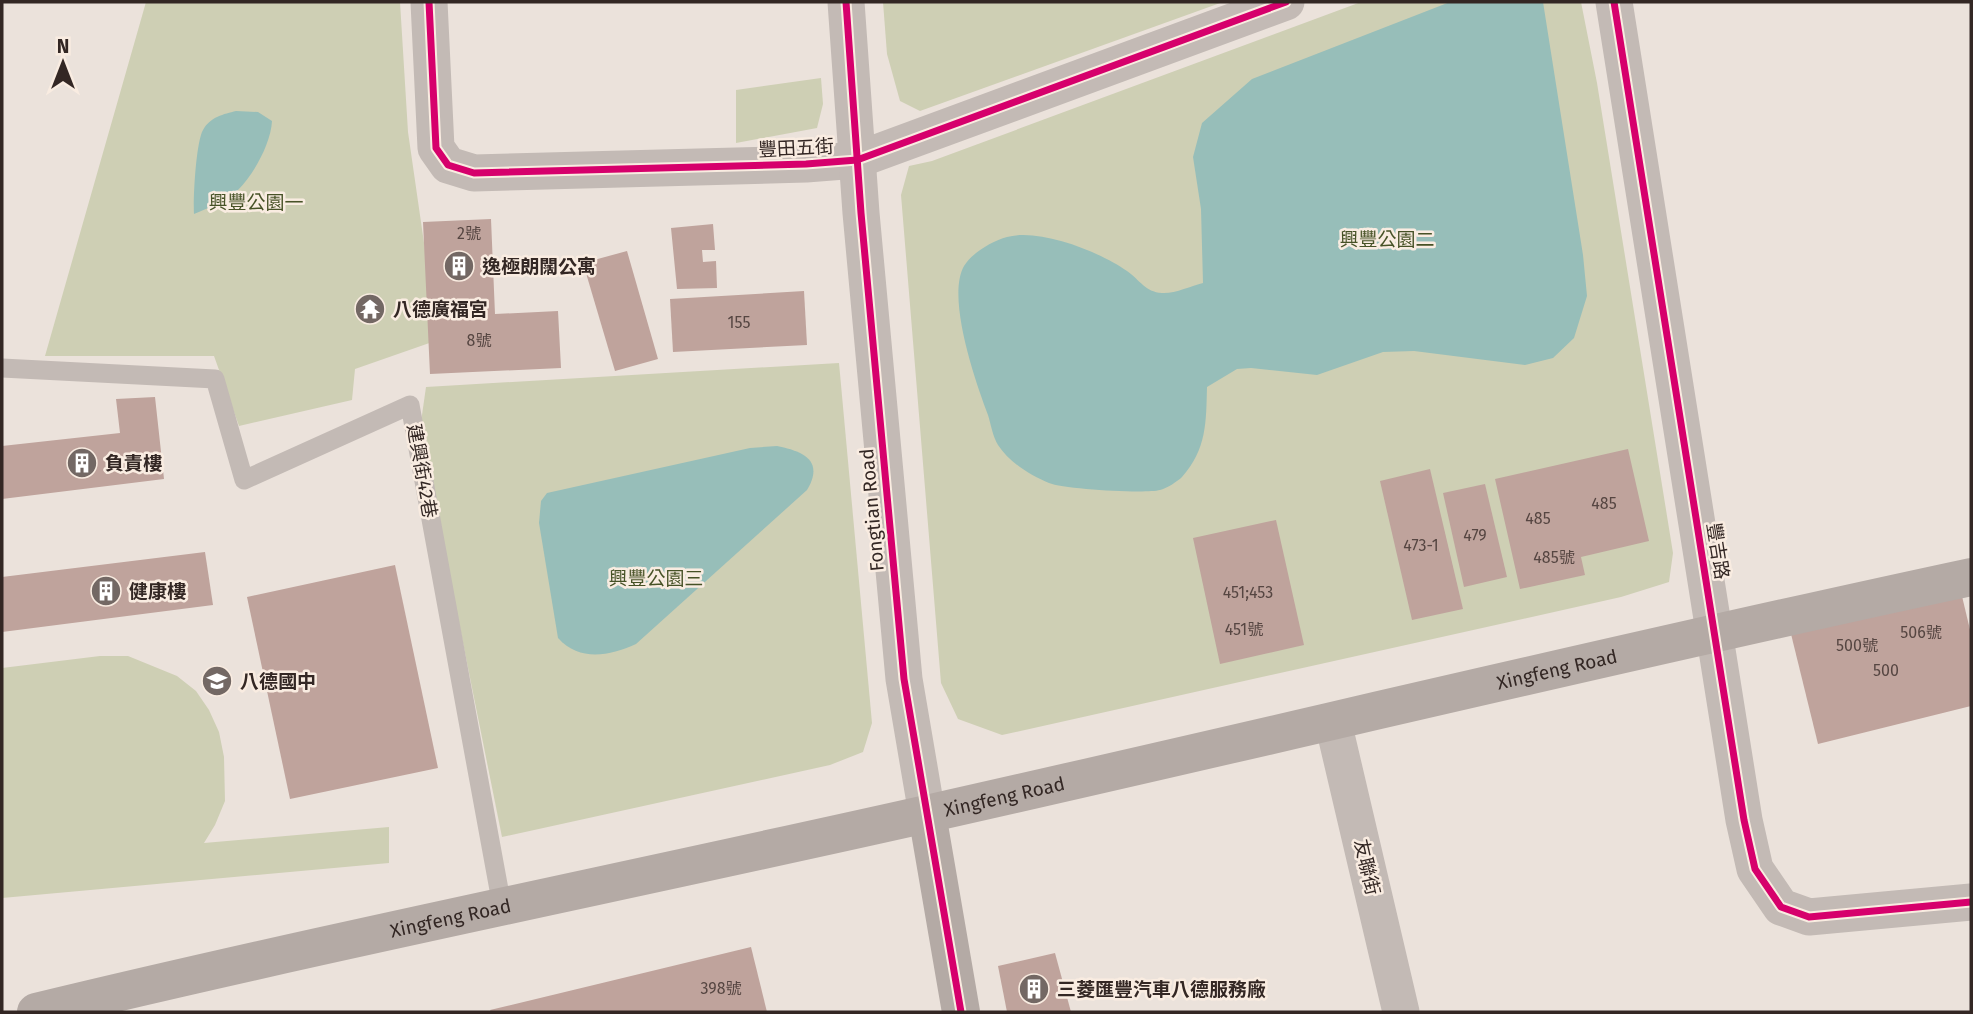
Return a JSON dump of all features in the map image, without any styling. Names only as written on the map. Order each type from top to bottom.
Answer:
[{"type":"main road","name":"Xingfeng Road","points":[[36,1012],[502,906],[927,814],[1714,632],[1971,577]]},
{"type":"main road","name":"Fongtian Road","points":[[927,814],[961,1012]]},
{"type":"street","name":"豐田五街","points":[[429,2],[433,133],[436,148],[448,165],[474,173],[536,173],[857,160],[1286,2]]},
{"type":"street","name":"Fongtian Road","points":[[846,2],[857,160],[904,679],[927,814]]},
{"type":"street","name":"豐吉路","points":[[1614,2],[1744,820],[1755,869],[1781,907],[1809,917],[1971,902]]},
{"type":"street","name":"友聯街","points":[[1333,722],[1401,1012]]},
{"type":"lane","name":"建興街42巷","points":[[2,368],[215,379],[244,480],[410,405],[502,906]]},
{"type":"green space","name":"興豐公園一","points":[[146,2],[400,2],[408,132],[438,340],[355,369],[352,400],[239,426],[214,356],[45,356]]},
{"type":"green space","points":[[883,2],[1223,2],[920,111],[900,101],[887,54]]},
{"type":"green space","name":"興豐公園二","points":[[1361,2],[1581,2],[1597,83],[1673,553],[1669,582],[1621,597],[1002,735],[958,719],[941,683],[901,195],[909,166],[932,161]]},
{"type":"green space","points":[[821,78],[823,104],[817,128],[736,143],[736,90]]},
{"type":"green space","name":"興豐公園三","points":[[839,363],[872,723],[863,752],[830,765],[502,837],[420,429],[426,387]]},
{"type":"green space","points":[[100,656],[128,656],[177,676],[196,691],[209,710],[219,732],[224,757],[225,801],[204,843],[389,827],[389,863],[2,898],[2,668]]},
{"type":"water","points":[[1450,2],[1543,2],[1583,255],[1587,296],[1574,338],[1553,358],[1525,365],[1414,351],[1383,352],[1317,375],[1237,369],[1207,387],[1204,435],[1196,456],[1182,477],[1160,490],[1122,491],[1057,485],[1021,468],[1008,457],[993,435],[970,362],[961,319],[959,280],[964,266],[972,257],[983,248],[1007,237],[1036,236],[1102,256],[1156,292],[1172,292],[1203,283],[1201,209],[1193,157],[1202,123],[1252,79]]},
{"type":"water","points":[[236,111],[258,112],[272,121],[265,148],[256,167],[234,194],[194,214],[197,158],[203,130],[213,119]]},
{"type":"water","points":[[777,446],[802,454],[812,464],[812,480],[807,490],[636,644],[605,654],[585,654],[567,646],[558,638],[539,523],[541,501],[547,493],[750,448]]},
{"type":"building","name":"逸極朗闊公寓","points":[[491,219],[495,314],[558,311],[561,368],[430,374],[423,222]]},
{"type":"building","points":[[713,224],[715,250],[702,250],[703,262],[716,261],[717,288],[677,289],[671,228]]},
{"type":"building","points":[[627,251],[658,359],[615,371],[583,263]]},
{"type":"building","points":[[804,291],[807,345],[673,352],[670,299]]},
{"type":"building","name":"負責樓","points":[[155,397],[164,479],[2,499],[2,446],[120,433],[116,399]]},
{"type":"building","points":[[1628,449],[1649,541],[1581,557],[1585,575],[1520,589],[1495,479]]},
{"type":"building","points":[[1430,469],[1463,609],[1412,620],[1380,481]]},
{"type":"building","points":[[1485,484],[1507,577],[1464,587],[1443,493]]},
{"type":"building","points":[[1276,520],[1304,645],[1220,664],[1193,538]]},
{"type":"building","name":"健康樓","points":[[205,552],[213,605],[2,632],[2,577]]},
{"type":"building","points":[[395,565],[438,768],[290,799],[247,597]]},
{"type":"building","points":[[1961,592],[1971,634],[1971,706],[1818,744],[1791,634]]},
{"type":"building","points":[[751,947],[767,1012],[490,1010]]},
{"type":"building","name":"三菱匯豐汽車八德服務廠","points":[[1055,953],[1071,1012],[1007,1012],[998,966]]},
{"type":"cycle path","points":[[429,2],[436,148],[448,165],[474,173],[806,164],[857,160],[1286,2]]},
{"type":"cycle path","points":[[846,2],[861,213],[904,679],[961,1012]]},
{"type":"cycle path","points":[[1614,2],[1744,820],[1755,869],[1781,907],[1809,917],[1971,902]]},
{"type":"place","name":"逸極朗闊公寓","points":[[459,266]]},
{"type":"place","name":"八德廣福宮","points":[[370,309]]},
{"type":"place","name":"負責樓","points":[[82,463]]},
{"type":"place","name":"健康樓","points":[[106,591]]},
{"type":"place","name":"八德國中","points":[[217,681]]},
{"type":"place","name":"三菱匯豐汽車八德服務廠","points":[[1034,989]]}]
